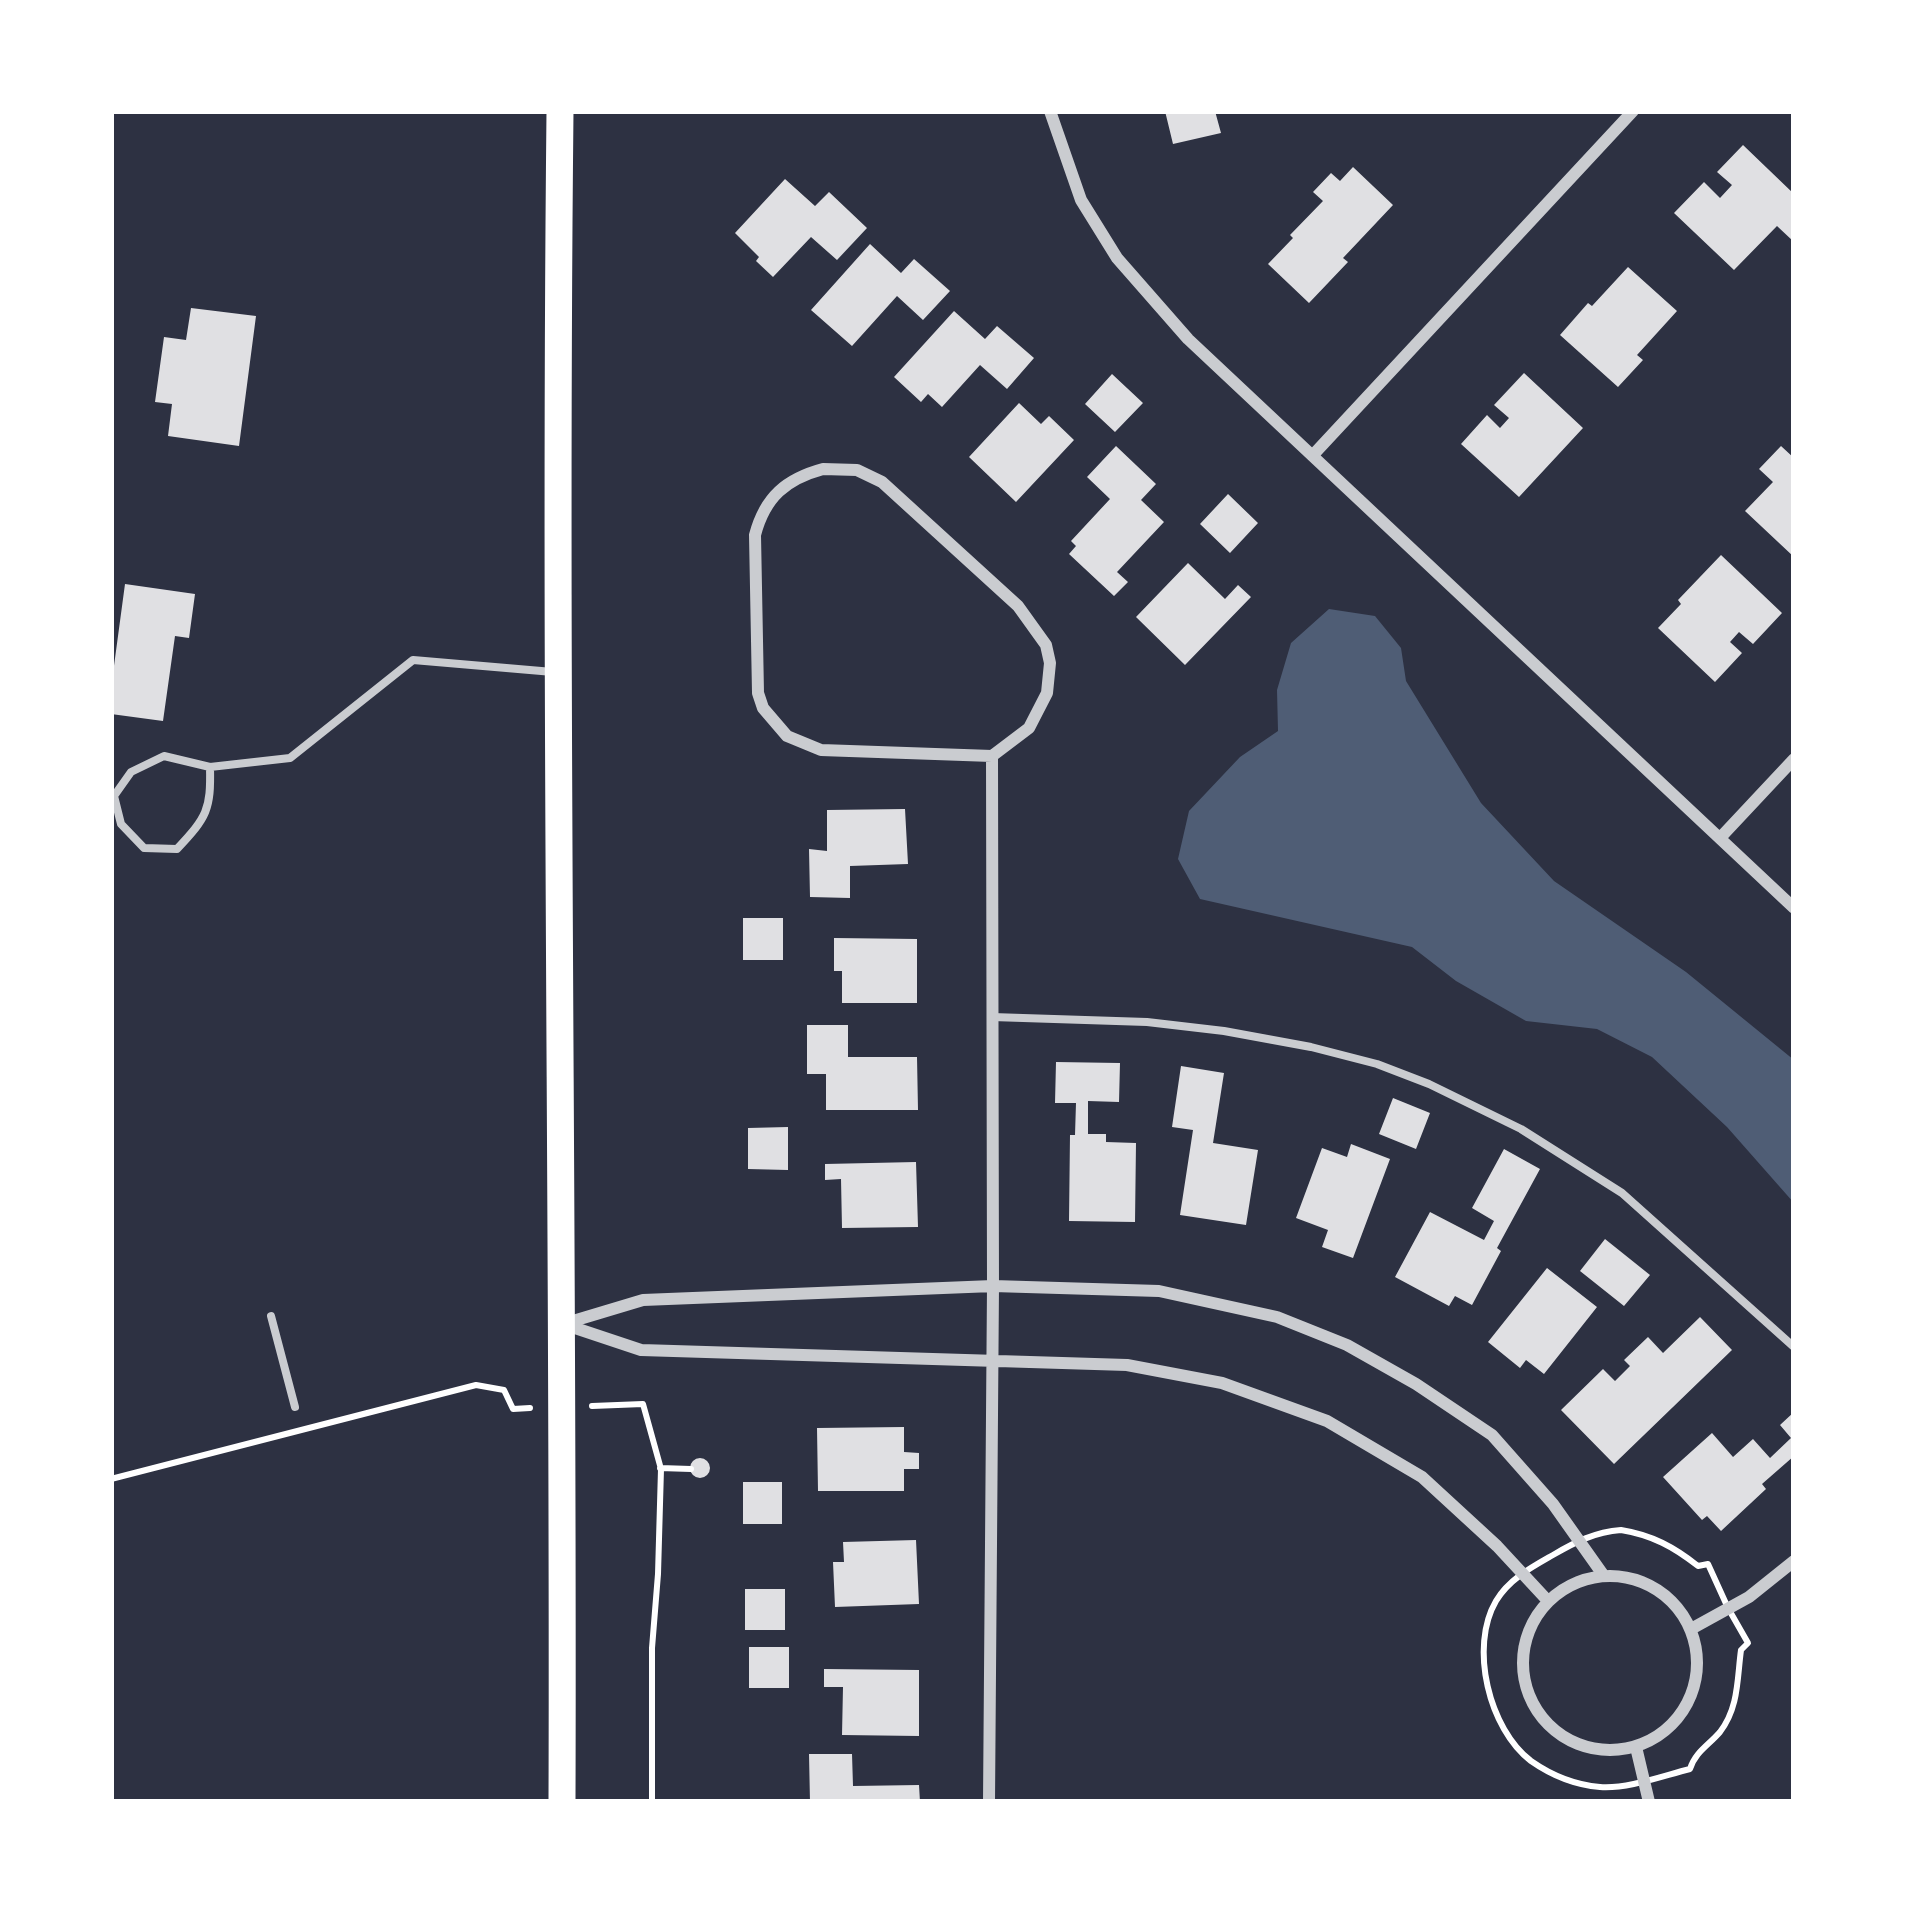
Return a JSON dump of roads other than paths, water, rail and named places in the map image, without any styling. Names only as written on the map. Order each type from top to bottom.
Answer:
[{"type":"main road","points":[[560,111],[562,1802]]},
{"type":"street","points":[[1050,111],[1081,200],[1117,258],[1188,339],[1794,908]]},
{"type":"street","points":[[1313,455],[1633,111]]},
{"type":"street","points":[[824,469],[857,470],[882,482],[1018,606],[1046,645],[1048,693],[1030,728],[992,757],[821,750],[787,736],[763,708],[758,693],[755,535],[771,497],[802,475],[824,469]]},
{"type":"street","points":[[989,1802],[992,757]]},
{"type":"street","points":[[1720,838],[1794,758]]},
{"type":"street","points":[[563,1324],[643,1300],[993,1286],[1159,1292],[1277,1317],[1347,1345],[1492,1435],[1553,1504],[1604,1576]]},
{"type":"street","points":[[563,1324],[641,1350],[1127,1365],[1222,1383],[1327,1421],[1422,1477],[1548,1600]]},
{"type":"street","points":[[1691,1629],[1749,1597],[1794,1562]]},
{"type":"street","points":[[1604,1576],[1639,1581],[1670,1599],[1691,1629],[1698,1657],[1695,1686],[1683,1713],[1663,1734],[1636,1748],[1603,1751],[1571,1742],[1545,1722],[1528,1694],[1522,1661],[1530,1628],[1548,1600],[1574,1583],[1604,1576]]},
{"type":"street","points":[[1636,1748],[1649,1802]]},
{"type":"lane","points":[[210,767],[211,804],[177,849],[144,848],[121,824],[114,796],[131,772],[164,756],[210,767],[290,758],[413,660],[560,673]]},
{"type":"lane","points":[[990,1017],[1147,1022],[1224,1030],[1311,1046],[1429,1084],[1521,1129],[1622,1193],[1794,1347]]},
{"type":"lane","points":[[271,1316],[296,1407]]},
{"type":"water","points":[[1329,609],[1375,616],[1401,648],[1406,681],[1481,803],[1554,881],[1686,972],[1794,1060],[1794,1203],[1727,1127],[1652,1057],[1597,1029],[1526,1021],[1456,981],[1412,947],[1200,899],[1178,859],[1189,811],[1240,757],[1278,731],[1277,690],[1291,643]]}]
